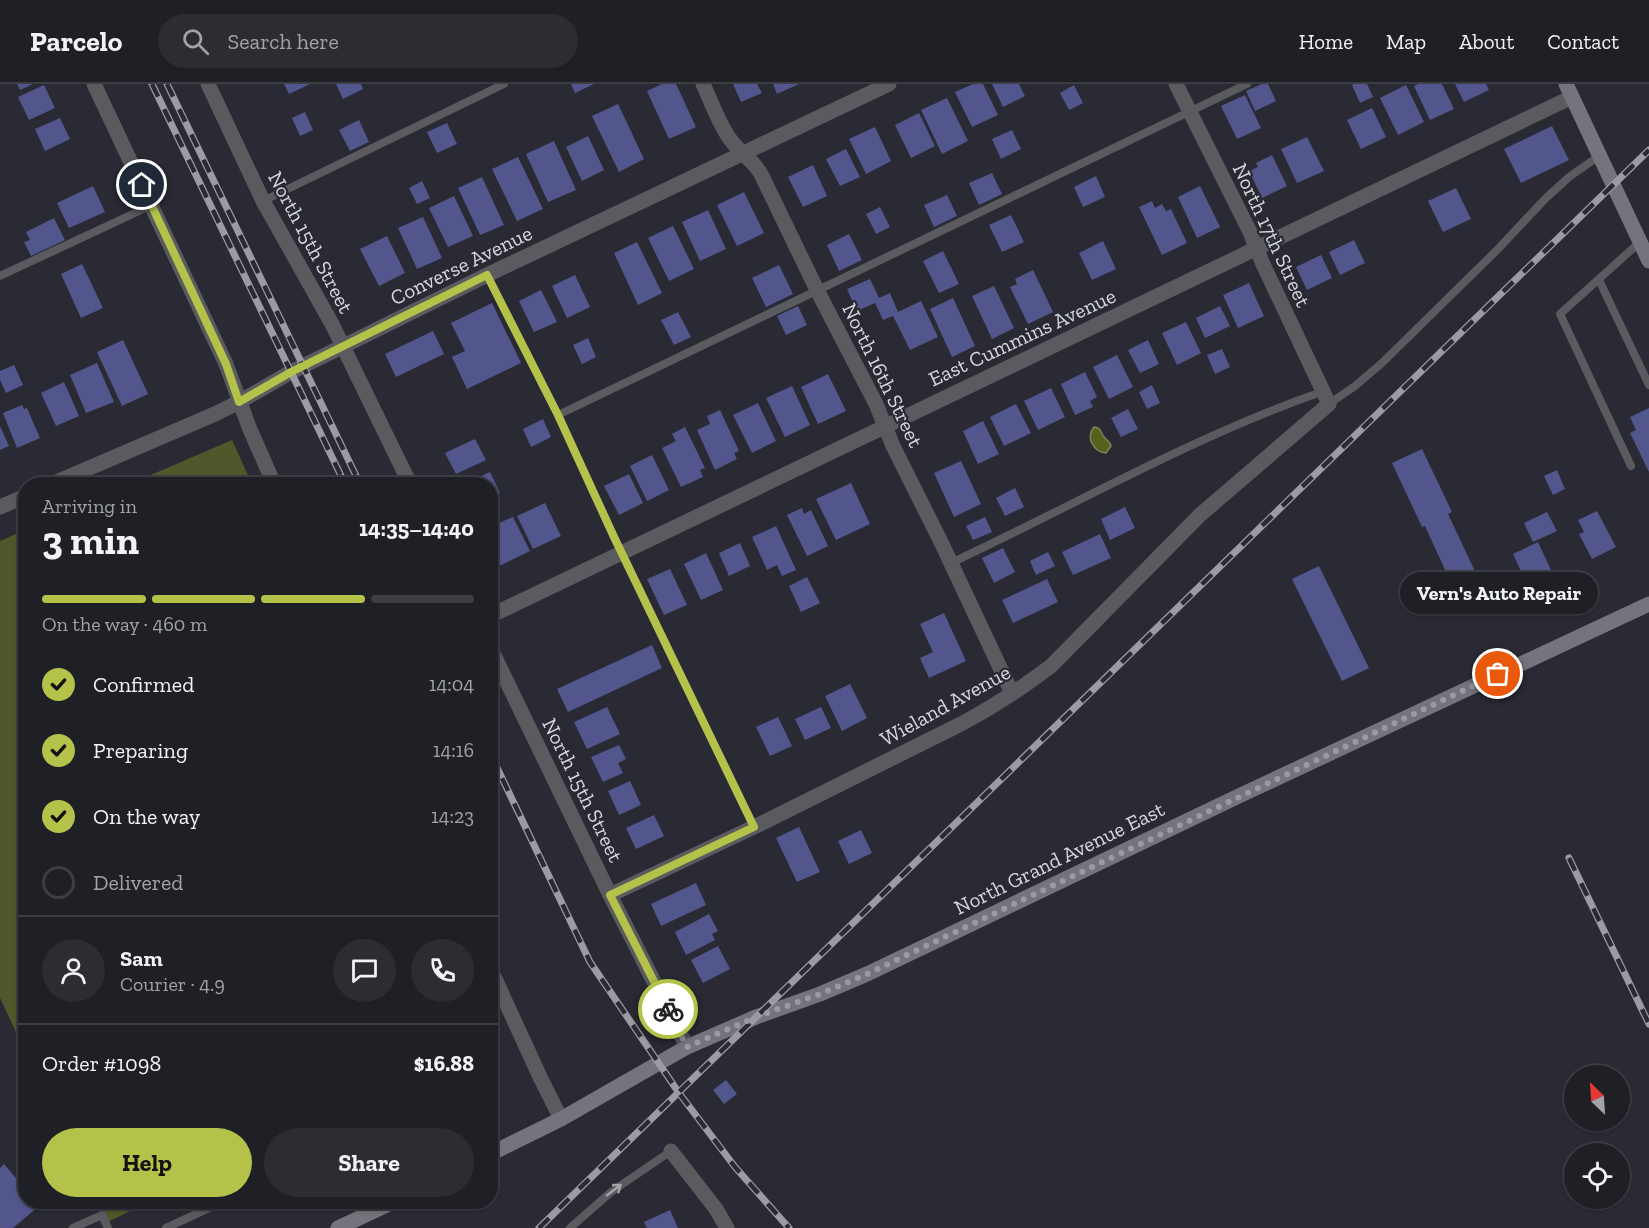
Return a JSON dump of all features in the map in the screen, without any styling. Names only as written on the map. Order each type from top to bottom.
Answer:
[{"type":"street","points":[[94,84],[226,364],[239,402],[271,477]]},
{"type":"street","name":"North 15th Street","points":[[208,84],[263,201],[332,324],[407,477]]},
{"type":"street","name":"North 16th Street","points":[[703,84],[729,138],[758,168],[885,426],[1012,693]]},
{"type":"street","name":"Converse Avenue","points":[[68,477],[239,402],[291,372],[487,275],[889,84]]},
{"type":"street","name":"North 17th Street","points":[[1176,84],[1250,232],[1326,397]]},
{"type":"street","points":[[1569,91],[1649,261]]},
{"type":"street","name":"East Cummins Avenue","points":[[498,612],[1256,249],[1569,91]]},
{"type":"street","name":"Wieland Avenue","points":[[610,895],[754,827],[991,708],[1051,666],[1200,515],[1326,397]]},
{"type":"street","points":[[0,507],[18,499]]},
{"type":"street","name":"North Grand Avenue East","points":[[498,1150],[561,1119],[687,1047],[756,1017],[867,974],[1649,604]]},
{"type":"street","name":"North 15th Street","points":[[498,664],[687,1047]]},
{"type":"street","points":[[498,985],[561,1119]]},
{"type":"street","points":[[671,1151],[710,1201],[727,1228]]},
{"type":"street","points":[[338,1228],[378,1209]]},
{"type":"lane","points":[[263,201],[504,84]]},
{"type":"lane","points":[[558,415],[1247,84]]},
{"type":"lane","points":[[951,563],[1172,454],[1274,408],[1326,397],[1355,386],[1382,363],[1498,249],[1545,199],[1569,177],[1599,156]]},
{"type":"lane","points":[[0,275],[152,205]]},
{"type":"lane","points":[[1631,466],[1560,315],[1640,242]]},
{"type":"lane","points":[[487,275],[558,415],[754,827]]},
{"type":"lane","points":[[1599,280],[1649,385]]},
{"type":"lane","points":[[570,1228],[611,1192],[671,1151]]},
{"type":"lane","points":[[165,1228],[207,1209]]},
{"type":"lane","points":[[73,1228],[102,1215],[108,1228]]},
{"type":"shaded area","points":[[1094,427],[1100,429],[1111,444],[1106,453],[1098,450],[1092,444],[1090,436]]},
{"type":"shaded area","points":[[232,440],[249,477],[146,477]]},
{"type":"shaded area","points":[[18,533],[18,1036],[0,998],[0,541]]},
{"type":"shaded area","points":[[99,1209],[134,1209],[106,1223]]},
{"type":"building","points":[[17,84],[33,84],[20,90]]},
{"type":"building","points":[[284,84],[310,84],[289,94]]},
{"type":"building","points":[[336,84],[361,84],[363,89],[343,99]]},
{"type":"building","points":[[571,84],[594,84],[575,93]]},
{"type":"building","points":[[662,84],[676,84],[696,127],[669,139],[647,91]]},
{"type":"building","points":[[733,84],[757,84],[762,93],[741,102]]},
{"type":"building","points":[[773,84],[799,84],[777,94]]},
{"type":"building","points":[[973,84],[983,84],[998,115],[972,127],[955,92]]},
{"type":"building","points":[[992,84],[1019,84],[1025,96],[1003,107]]},
{"type":"building","points":[[1262,84],[1268,84],[1276,101],[1255,111],[1246,91]]},
{"type":"building","points":[[1367,84],[1373,97],[1360,103],[1352,85]]},
{"type":"building","points":[[1442,84],[1454,109],[1430,120],[1414,86]]},
{"type":"building","points":[[1455,84],[1486,84],[1489,90],[1464,102]]},
{"type":"building","points":[[44,85],[55,108],[29,120],[18,97]]},
{"type":"building","points":[[1074,85],[1083,103],[1069,110],[1060,93]]},
{"type":"building","points":[[1406,85],[1424,122],[1398,135],[1380,98]]},
{"type":"building","points":[[1245,95],[1261,128],[1237,139],[1221,106]]},
{"type":"building","points":[[947,98],[968,141],[942,154],[921,110]]},
{"type":"building","points":[[618,104],[644,159],[619,172],[592,116]]},
{"type":"building","points":[[1372,108],[1386,137],[1361,149],[1347,120]]},
{"type":"building","points":[[305,112],[313,130],[300,136],[292,118]]},
{"type":"building","points":[[919,113],[935,146],[911,158],[895,125]]},
{"type":"building","points":[[60,118],[70,139],[45,151],[35,129]]},
{"type":"building","points":[[359,120],[369,142],[350,151],[339,130]]},
{"type":"building","points":[[447,123],[457,144],[437,153],[427,132]]},
{"type":"building","points":[[1552,126],[1569,160],[1521,183],[1504,149]]},
{"type":"building","points":[[875,127],[891,161],[866,174],[849,139]]},
{"type":"building","points":[[1012,130],[1021,149],[1001,159],[992,139]]},
{"type":"building","points":[[588,136],[604,170],[582,181],[566,147]]},
{"type":"building","points":[[1307,137],[1324,171],[1297,183],[1281,149]]},
{"type":"building","points":[[554,141],[576,190],[548,202],[526,154]]},
{"type":"building","points":[[846,149],[860,177],[840,186],[826,159]]},
{"type":"building","points":[[1272,155],[1287,186],[1262,198],[1249,171],[1258,167],[1256,163]]},
{"type":"building","points":[[518,157],[543,209],[517,221],[492,169]]},
{"type":"building","points":[[813,165],[827,196],[803,207],[788,177]]},
{"type":"building","points":[[992,173],[1002,194],[979,205],[969,183]]},
{"type":"building","points":[[1096,176],[1105,197],[1083,207],[1074,187]]},
{"type":"building","points":[[482,177],[504,225],[480,235],[458,188]]},
{"type":"building","points":[[422,181],[430,198],[417,204],[409,188]]},
{"type":"building","points":[[93,186],[105,212],[69,228],[57,203]]},
{"type":"building","points":[[1200,186],[1220,227],[1197,238],[1178,197]]},
{"type":"building","points":[[1456,188],[1471,219],[1443,232],[1428,201]]},
{"type":"building","points":[[744,192],[764,233],[737,246],[717,205]]},
{"type":"building","points":[[947,195],[957,216],[934,227],[924,205]]},
{"type":"building","points":[[454,196],[473,236],[448,247],[429,208]]},
{"type":"building","points":[[1152,201],[1155,208],[1162,204],[1166,211],[1171,209],[1187,243],[1162,255],[1139,207]]},
{"type":"building","points":[[880,207],[890,227],[876,234],[866,214]]},
{"type":"building","points":[[708,210],[726,249],[700,261],[682,222]]},
{"type":"building","points":[[1011,215],[1024,242],[1002,252],[989,225]]},
{"type":"building","points":[[423,217],[442,258],[417,269],[398,228]]},
{"type":"building","points":[[54,218],[65,240],[31,256],[24,242],[30,240],[26,232]]},
{"type":"building","points":[[673,226],[694,269],[669,281],[648,238]]},
{"type":"building","points":[[849,234],[862,260],[839,271],[827,245]]},
{"type":"building","points":[[387,236],[405,273],[379,286],[360,249]]},
{"type":"building","points":[[1354,240],[1365,263],[1340,275],[1329,252]]},
{"type":"building","points":[[1103,241],[1116,269],[1092,280],[1079,253]]},
{"type":"building","points":[[637,242],[662,293],[638,305],[614,253]]},
{"type":"building","points":[[943,251],[959,284],[939,293],[923,261]]},
{"type":"building","points":[[1321,255],[1332,278],[1307,290],[1296,267]]},
{"type":"building","points":[[82,264],[103,308],[81,318],[61,274]]},
{"type":"building","points":[[779,265],[793,294],[766,307],[752,278]]},
{"type":"building","points":[[1033,270],[1053,312],[1028,324],[1010,287],[1017,284],[1015,279]]},
{"type":"building","points":[[575,275],[590,307],[567,318],[552,286]]},
{"type":"building","points":[[870,279],[879,298],[890,293],[898,312],[921,301],[938,337],[910,350],[893,316],[883,320],[875,303],[857,311],[847,289]]},
{"type":"building","points":[[1249,283],[1264,316],[1238,328],[1223,295]]},
{"type":"building","points":[[994,286],[1014,328],[992,339],[972,296]]},
{"type":"building","points":[[541,290],[557,322],[534,332],[519,301]]},
{"type":"building","points":[[953,298],[975,346],[952,357],[930,309]]},
{"type":"building","points":[[492,303],[521,363],[467,389],[452,357],[465,351],[451,323]]},
{"type":"building","points":[[798,306],[807,325],[786,335],[777,316]]},
{"type":"building","points":[[1220,306],[1230,326],[1205,338],[1196,318]]},
{"type":"building","points":[[678,312],[691,337],[674,345],[661,320]]},
{"type":"building","points":[[1186,322],[1201,353],[1177,365],[1162,333]]},
{"type":"building","points":[[433,331],[444,354],[396,377],[385,354]]},
{"type":"building","points":[[588,338],[596,357],[582,364],[573,345]]},
{"type":"building","points":[[123,340],[148,394],[122,406],[97,352]]},
{"type":"building","points":[[1148,340],[1159,364],[1140,373],[1128,350]]},
{"type":"building","points":[[1222,349],[1230,367],[1215,374],[1207,355]]},
{"type":"building","points":[[1117,355],[1133,387],[1109,399],[1093,367]]},
{"type":"building","points":[[97,363],[114,402],[86,413],[70,375]]},
{"type":"building","points":[[14,365],[23,385],[6,393],[0,380],[0,371]]},
{"type":"building","points":[[1085,372],[1097,397],[1090,401],[1093,407],[1075,415],[1061,384]]},
{"type":"building","points":[[828,374],[846,411],[818,424],[801,387]]},
{"type":"building","points":[[64,382],[79,416],[56,426],[41,393]]},
{"type":"building","points":[[1152,385],[1160,403],[1147,409],[1139,392]]},
{"type":"building","points":[[792,386],[810,425],[785,437],[766,398]]},
{"type":"building","points":[[1051,388],[1065,417],[1038,430],[1024,401]]},
{"type":"building","points":[[758,403],[776,441],[752,453],[733,415]]},
{"type":"building","points":[[1016,404],[1031,433],[1004,446],[990,417]]},
{"type":"building","points":[[22,405],[24,409],[27,408],[40,438],[17,448],[3,413]]},
{"type":"building","points":[[1649,408],[1649,472],[1630,433],[1636,430],[1630,417]]},
{"type":"building","points":[[1128,409],[1138,429],[1121,437],[1111,418]]},
{"type":"building","points":[[720,410],[739,451],[734,453],[737,459],[715,470],[697,430],[710,424],[707,416]]},
{"type":"building","points":[[543,419],[551,437],[531,447],[523,429]]},
{"type":"building","points":[[983,421],[999,454],[978,464],[963,431]]},
{"type":"building","points":[[0,426],[9,446],[0,450]]},
{"type":"building","points":[[685,427],[705,468],[700,470],[703,477],[681,487],[662,448],[676,441],[672,434]]},
{"type":"building","points":[[475,439],[486,460],[456,474],[445,453]]},
{"type":"building","points":[[1422,449],[1452,512],[1448,514],[1481,584],[1457,596],[1425,526],[1422,527],[1392,463]]},
{"type":"building","points":[[652,455],[669,490],[647,501],[630,466]]},
{"type":"building","points":[[961,461],[981,504],[954,517],[934,473]]},
{"type":"building","points":[[1557,470],[1565,489],[1553,495],[1544,476]]},
{"type":"building","points":[[490,472],[492,477],[479,477]]},
{"type":"building","points":[[629,474],[643,503],[619,515],[604,486]]},
{"type":"building","points":[[851,483],[870,524],[836,540],[816,499]]},
{"type":"building","points":[[1015,488],[1024,507],[1005,516],[996,498]]},
{"type":"building","points":[[545,503],[561,536],[533,549],[517,516]]},
{"type":"building","points":[[1125,507],[1135,528],[1110,540],[1101,519]]},
{"type":"building","points":[[802,508],[804,514],[811,510],[828,546],[807,556],[787,515]]},
{"type":"building","points":[[1597,511],[1616,547],[1592,559],[1579,534],[1584,532],[1578,520]]},
{"type":"building","points":[[1547,512],[1557,531],[1533,542],[1524,523]]},
{"type":"building","points":[[513,517],[530,551],[499,566],[498,564],[498,524]]},
{"type":"building","points":[[985,517],[992,532],[973,540],[966,526]]},
{"type":"building","points":[[776,526],[796,570],[782,576],[777,565],[767,570],[752,537]]},
{"type":"building","points":[[1100,534],[1111,558],[1073,575],[1062,552]]},
{"type":"building","points":[[1538,542],[1557,583],[1532,595],[1513,554]]},
{"type":"building","points":[[740,543],[750,566],[729,576],[719,553]]},
{"type":"building","points":[[1003,548],[1015,572],[994,583],[982,558]]},
{"type":"building","points":[[1048,552],[1055,566],[1036,575],[1030,561]]},
{"type":"building","points":[[706,553],[723,590],[701,600],[684,564]]},
{"type":"building","points":[[1319,566],[1369,668],[1342,681],[1292,579]]},
{"type":"building","points":[[670,569],[687,605],[664,615],[647,579]]},
{"type":"building","points":[[807,577],[820,603],[801,612],[789,586]]},
{"type":"building","points":[[1047,579],[1058,602],[1013,623],[1002,600]]},
{"type":"building","points":[[944,613],[966,661],[929,678],[920,658],[933,652],[920,624]]},
{"type":"building","points":[[652,645],[662,668],[568,712],[557,689]]},
{"type":"building","points":[[850,684],[867,718],[842,731],[825,696]]},
{"type":"building","points":[[607,707],[620,734],[587,749],[574,722]]},
{"type":"building","points":[[821,707],[831,728],[805,740],[795,719]]},
{"type":"building","points":[[778,717],[792,746],[770,756],[756,727]]},
{"type":"building","points":[[619,745],[626,759],[618,763],[623,773],[603,782],[591,757]]},
{"type":"building","points":[[630,781],[641,805],[619,815],[608,791]]},
{"type":"building","points":[[654,815],[664,836],[636,849],[626,828]]},
{"type":"building","points":[[799,827],[820,872],[797,882],[776,838]]},
{"type":"building","points":[[861,830],[872,853],[849,864],[838,841]]},
{"type":"building","points":[[696,883],[706,905],[661,926],[651,904]]},
{"type":"building","points":[[709,914],[718,931],[712,934],[715,940],[686,955],[675,932]]},
{"type":"building","points":[[718,946],[730,969],[703,983],[691,960]]},
{"type":"building","points":[[726,1080],[737,1094],[724,1104],[713,1090]]},
{"type":"building","points":[[4,1164],[18,1181],[18,1209],[35,1209],[13,1228],[0,1228],[0,1168]]},
{"type":"building","points":[[670,1210],[678,1228],[647,1228],[644,1222]]},
{"type":"railway","points":[[152,84],[342,477]]},
{"type":"railway","points":[[167,84],[357,477]]},
{"type":"railway","points":[[539,1228],[1649,150]]},
{"type":"railway","points":[[498,770],[590,962],[679,1093],[735,1167],[789,1228]]},
{"type":"railway","points":[[1569,858],[1649,1024]]},
{"type":"way so far","points":[[668,1009],[687,1047],[756,1017],[820,994],[867,974],[1498,674]]},
{"type":"place","name":"Vern's Auto Repair","points":[[1498,674]]},
{"type":"route","points":[[142,185],[226,364],[239,402],[291,372],[487,275],[558,415],[614,537],[754,827],[610,895],[668,1009]]}]
